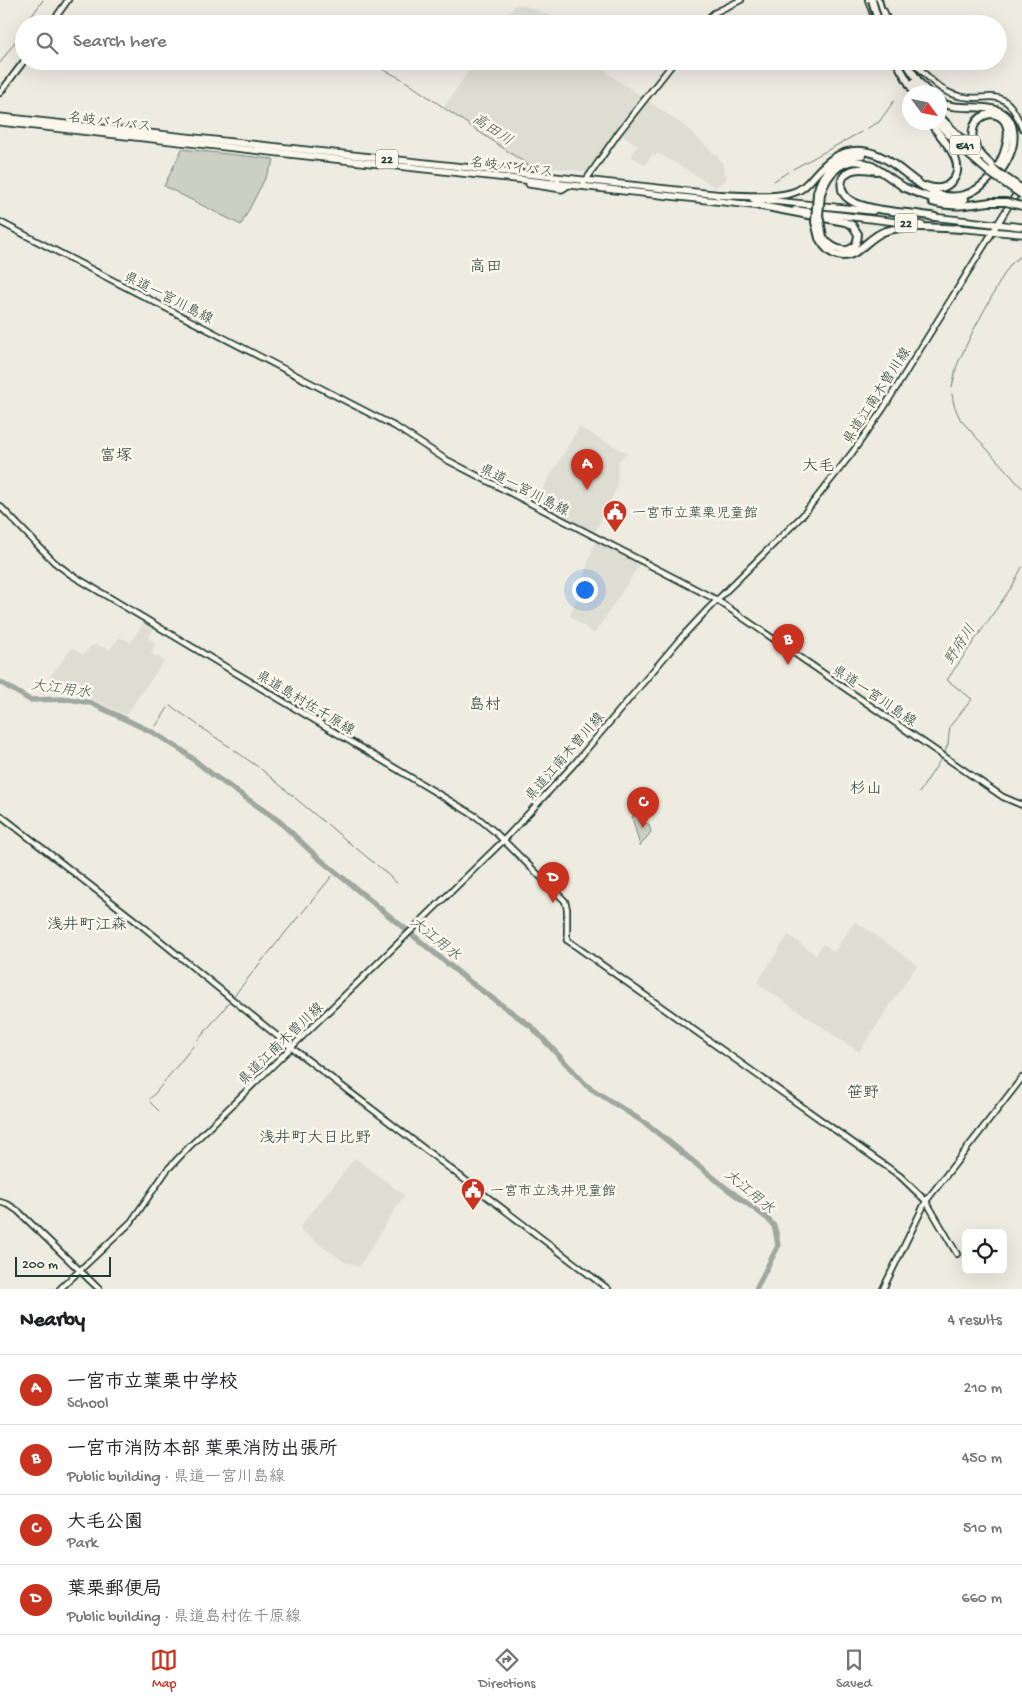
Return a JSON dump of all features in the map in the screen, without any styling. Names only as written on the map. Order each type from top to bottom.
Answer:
[{"type":"highway","points":[[870,0],[876,15]]},
{"type":"highway","points":[[879,0],[883,15]]},
{"type":"highway","points":[[900,70],[911,85]]},
{"type":"highway","points":[[907,70],[913,85]]},
{"type":"highway","points":[[903,187],[940,200],[955,201],[968,198],[982,191],[993,181],[1010,154],[1014,133],[1011,122],[1005,115],[991,108],[954,108],[947,105]]},
{"type":"highway","points":[[756,205],[774,203],[802,189],[832,158],[849,152],[860,151],[873,153],[892,164],[929,191],[947,196],[966,194],[984,183],[1000,165],[1006,150],[1009,137],[1008,126],[998,116],[991,114],[978,119],[973,128],[972,136],[979,153],[993,170]]},
{"type":"highway","name":"名岐バイパス","points":[[0,117],[717,195]]},
{"type":"highway","name":"名岐バイパス","points":[[0,122],[756,205]]},
{"type":"highway","name":"E41","points":[[947,125],[965,145],[1022,195]]},
{"type":"highway","points":[[910,177],[924,186],[938,189],[948,186],[956,174],[957,164],[952,152],[936,130]]},
{"type":"highway","name":"E41","points":[[944,130],[962,149],[1022,187]]},
{"type":"highway","points":[[892,164],[872,155],[858,155],[845,158],[829,168],[822,179],[814,222],[830,251],[844,256],[853,253],[875,235],[885,231],[910,228],[960,229]]},
{"type":"highway","points":[[819,194],[830,174],[839,166],[850,162],[866,163],[921,198],[944,205],[966,206],[990,202],[1006,202],[1022,206]]},
{"type":"highway","name":"22","points":[[509,167],[515,169],[520,174]]},
{"type":"highway","points":[[885,174],[869,169],[851,170],[843,178],[842,191],[849,200],[858,204],[935,217]]},
{"type":"highway","name":"22","points":[[522,183],[562,189],[568,185]]},
{"type":"highway","points":[[717,195],[774,203],[845,222],[852,225],[858,234],[856,243],[845,250],[833,247],[821,237]]},
{"type":"highway","name":"22","points":[[790,208],[935,217],[1022,227]]},
{"type":"highway","name":"22","points":[[790,208],[960,229],[1022,234]]},
{"type":"main road","points":[[57,15],[68,0]]},
{"type":"main road","points":[[712,15],[741,0]]},
{"type":"main road","points":[[879,0],[885,15]]},
{"type":"main road","points":[[0,93],[17,70]]},
{"type":"main road","points":[[585,182],[619,132],[668,70]]},
{"type":"main road","points":[[922,70],[936,85],[948,93],[962,97],[992,96],[1004,100],[1014,110],[1022,128]]},
{"type":"main road","name":"県道江南木曽川線","points":[[60,1289],[132,1221],[173,1163],[504,841],[575,763],[680,639],[803,515],[852,453],[883,409],[1022,187]]},
{"type":"main road","name":"県道一宮川島線","points":[[0,222],[396,426],[445,460],[717,600],[1003,797],[1022,805]]},
{"type":"main road","name":"県道島村佐千原線","points":[[0,506],[54,562],[70,574],[483,822],[565,901],[568,909],[567,940],[886,1166],[926,1201]]},
{"type":"main road","points":[[0,814],[134,919],[292,1048],[608,1289]]},
{"type":"main road","points":[[883,1289],[926,1201],[1022,1078]]},
{"type":"main road","points":[[926,1201],[957,1254]]},
{"type":"main road","points":[[0,1202],[18,1211],[99,1289]]},
{"type":"shaded area","points":[[516,4],[524,5],[549,15],[508,15]]},
{"type":"shaded area","points":[[469,70],[606,70],[607,73],[682,124],[719,158],[723,164],[727,179],[715,187],[660,154],[652,154],[645,165],[631,156],[638,145],[616,132],[586,172],[535,165],[530,167],[444,107]]},
{"type":"shaded area","points":[[182,149],[273,159],[274,161],[241,225],[164,186]]},
{"type":"shaded area","points":[[579,427],[627,453],[619,461],[617,487],[595,532],[592,534],[537,505],[535,502]]},
{"type":"shaded area","points":[[596,541],[641,563],[594,634],[570,616]]},
{"type":"shaded area","points":[[145,621],[155,627],[148,638],[156,644],[151,653],[164,661],[126,715],[49,678],[72,648],[83,655],[90,647],[96,645],[110,649],[120,637],[131,642]]},
{"type":"shaded area","points":[[639,809],[640,822],[649,824],[651,832],[640,846],[632,817]]},
{"type":"shaded area","points":[[855,921],[917,965],[859,1052],[757,983],[788,935],[816,955],[823,944],[834,952]]},
{"type":"shaded area","points":[[355,1158],[404,1195],[359,1267],[343,1261],[300,1230],[300,1227]]},
{"type":"waterway","points":[[32,15],[43,0]]},
{"type":"waterway","points":[[0,63],[15,42]]},
{"type":"waterway","name":"高田川","points":[[384,70],[402,79]]},
{"type":"waterway","name":"高田川","points":[[405,81],[443,107]]},
{"type":"waterway","points":[[868,128],[879,122],[894,101]]},
{"type":"waterway","name":"高田川","points":[[444,108],[531,167]]},
{"type":"waterway","points":[[793,169],[861,132]]},
{"type":"waterway","points":[[774,181],[788,172]]},
{"type":"waterway","name":"野府川","points":[[952,387],[957,365],[974,329],[1003,276],[1011,264],[1022,255]]},
{"type":"waterway","name":"野府川","points":[[952,394],[960,419],[1022,488]]},
{"type":"waterway","name":"野府川","points":[[944,754],[948,744],[950,726],[972,699],[947,680],[1013,585],[1022,567]]},
{"type":"waterway","name":"大江用水","points":[[0,682],[30,700],[69,699],[91,703],[154,733],[183,751],[213,775],[279,821],[316,856],[470,982],[532,1027],[587,1086],[648,1125],[726,1188],[767,1218],[774,1226],[778,1246],[756,1289]]},
{"type":"waterway","points":[[171,706],[198,725]]},
{"type":"waterway","points":[[156,726],[168,708]]},
{"type":"waterway","points":[[200,727],[230,747]]},
{"type":"waterway","points":[[234,750],[258,767]]},
{"type":"waterway","name":"野府川","points":[[919,793],[941,759]]},
{"type":"waterway","points":[[261,769],[293,796]]},
{"type":"waterway","points":[[295,798],[324,822]]},
{"type":"waterway","points":[[327,824],[353,846]]},
{"type":"waterway","points":[[356,848],[374,863]]},
{"type":"waterway","points":[[377,865],[397,883]]},
{"type":"waterway","points":[[302,913],[332,876]]},
{"type":"waterway","points":[[267,955],[299,916]]},
{"type":"waterway","points":[[233,997],[265,957]]},
{"type":"waterway","points":[[198,1040],[228,1004]]},
{"type":"waterway","points":[[164,1082],[194,1045]]},
{"type":"waterway","points":[[150,1099],[162,1085]]},
{"type":"waterway","points":[[150,1102],[159,1111]]},
{"type":"place","name":"一宮市立葉栗中学校","points":[[587,490]]},
{"type":"place","name":"一宮市立葉栗児童館","points":[[615,533]]},
{"type":"place","name":"一宮市消防本部 葉栗消防出張所","points":[[788,665]]},
{"type":"place","name":"大毛公園","points":[[643,828]]},
{"type":"place","name":"葉栗郵便局","points":[[553,903]]},
{"type":"place","name":"一宮市立浅井児童館","points":[[473,1211]]},
{"type":"district","name":"高田","points":[[486,265]]},
{"type":"district","name":"富塚","points":[[116,454]]},
{"type":"district","name":"大毛","points":[[818,464]]},
{"type":"district","name":"島村","points":[[485,703]]},
{"type":"district","name":"杉山","points":[[866,787]]},
{"type":"district","name":"浅井町江森","points":[[87,923]]},
{"type":"district","name":"笹野","points":[[863,1091]]},
{"type":"district","name":"浅井町大日比野","points":[[315,1136]]}]
